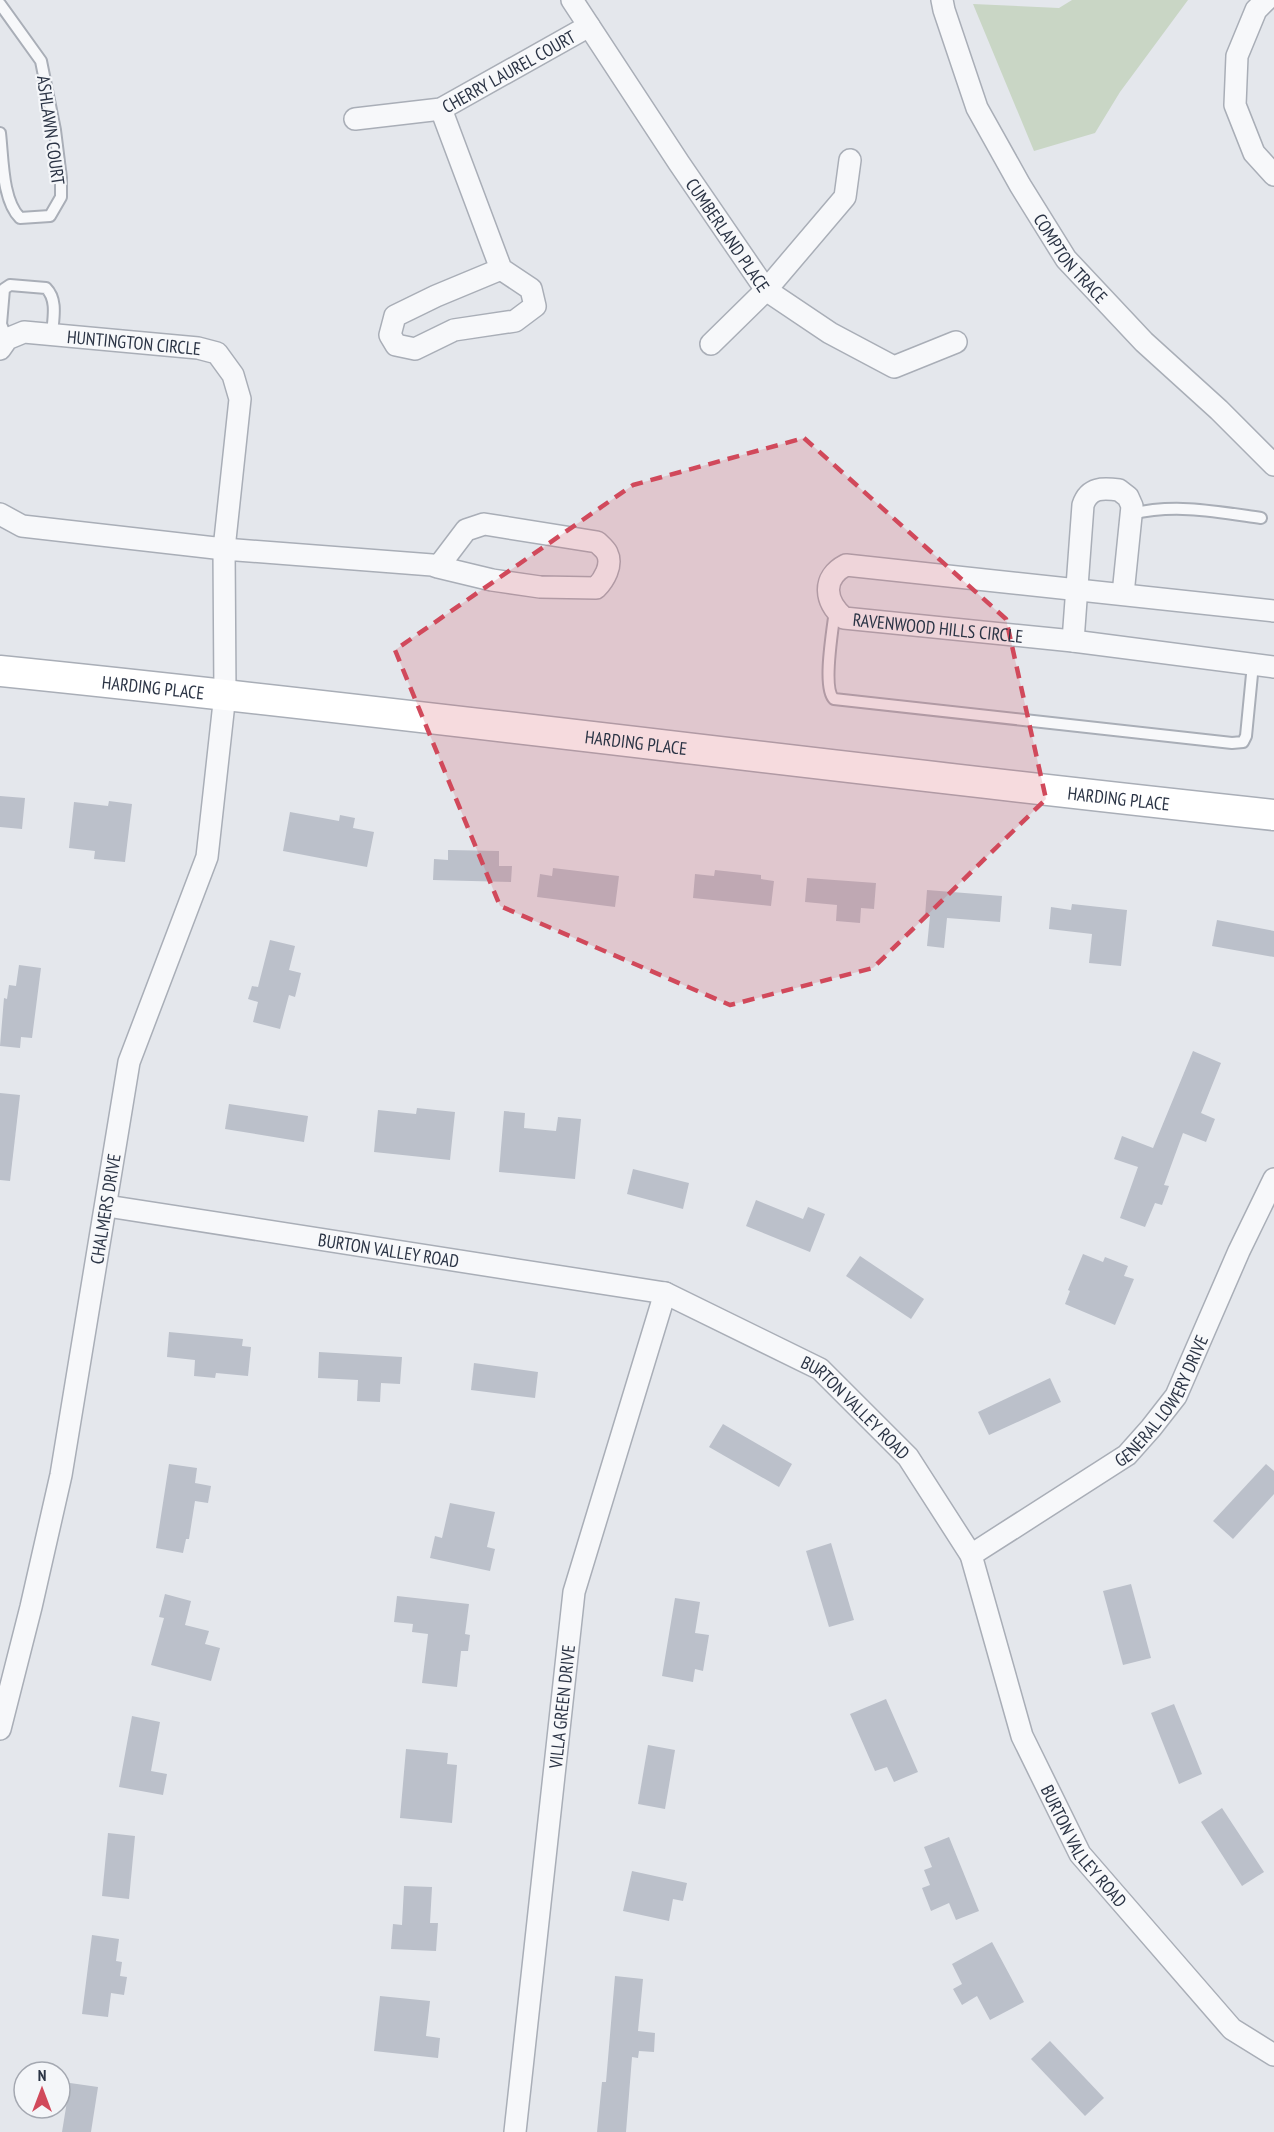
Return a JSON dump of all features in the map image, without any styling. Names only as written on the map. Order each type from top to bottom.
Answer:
[{"type":"main road","name":"HARDING PLACE","points":[[0,671],[225,694],[817,765],[1274,815]]},
{"type":"street","name":"CUMBERLAND PLACE","points":[[572,0],[766,290],[830,333],[894,367],[956,342]]},
{"type":"street","name":"COMPTON TRACE","points":[[942,0],[977,108],[1020,185],[1066,259],[1144,342],[1219,410],[1274,465]]},
{"type":"street","points":[[1266,0],[1256,10],[1237,56],[1234,105],[1254,153],[1274,175]]},
{"type":"street","name":"CHERRY LAUREL COURT","points":[[355,119],[441,109],[589,26]]},
{"type":"street","points":[[441,109],[501,269],[531,289],[535,306],[520,319],[454,330],[415,349],[396,345],[390,335],[395,316],[501,269]]},
{"type":"street","points":[[711,344],[766,290],[845,197],[850,160]]},
{"type":"street","name":"HUNTINGTON CIRCLE","points":[[3,344],[24,332],[198,348],[217,353],[233,375],[240,399],[224,549],[225,694]]},
{"type":"street","points":[[1073,641],[1083,505],[1086,496],[1094,490],[1119,490],[1128,497],[1132,506],[1123,594]]},
{"type":"street","points":[[0,514],[22,526],[224,549],[438,567],[492,580],[540,587],[596,588],[604,580],[609,565],[607,553],[597,542],[484,524],[466,530],[438,567]]},
{"type":"street","name":"RAVENWOOD HILLS CIRCLE","points":[[1274,611],[846,565],[836,570],[831,578],[829,595],[830,603],[844,618],[1073,641],[1274,667]]},
{"type":"street","name":"CHALMERS DRIVE","points":[[0,1729],[62,1475],[129,1062],[207,857],[225,694]]},
{"type":"street","name":"GENERAL LOWERY DRIVE","points":[[970,1556],[1127,1455],[1151,1428],[1176,1396],[1239,1251],[1274,1179]]},
{"type":"street","name":"BURTON VALLEY ROAD","points":[[107,1206],[665,1293],[820,1369],[908,1457],[970,1556],[1022,1736],[1080,1854],[1232,2029],[1274,2055]]},
{"type":"street","name":"VILLA GREEN DRIVE","points":[[515,2132],[574,1592],[665,1293]]},
{"type":"lane","name":"ASHLAWN COURT","points":[[0,133],[7,191],[12,210],[20,218],[50,216],[61,197],[61,178],[55,130],[41,61],[1,8]]},
{"type":"lane","points":[[3,344],[1,324],[4,289],[10,285],[46,288],[51,293],[54,300],[52,334]]},
{"type":"lane","points":[[1132,514],[1161,508],[1208,510],[1261,519]]},
{"type":"lane","points":[[835,610],[829,687],[830,695],[834,699],[1232,743],[1243,742],[1246,736],[1253,664]]},
{"type":"highlighted area","points":[[804,438],[1006,619],[1046,799],[873,968],[730,1005],[500,906],[395,650],[633,485]]},
{"type":"green space","points":[[1072,0],[1188,0],[1120,92],[1095,133],[1034,151],[973,4],[1059,8]]},
{"type":"building","points":[[0,796],[25,798],[22,829],[0,827]]},
{"type":"building","points":[[109,801],[132,804],[125,862],[94,859],[95,851],[69,848],[74,802],[108,806]]},
{"type":"building","points":[[290,812],[339,821],[340,815],[355,818],[353,828],[374,832],[367,867],[283,851]]},
{"type":"building","points":[[448,850],[499,851],[499,866],[512,866],[511,882],[433,880],[434,859],[448,860]]},
{"type":"building","points":[[553,868],[619,876],[615,907],[537,897],[540,874],[552,876]]},
{"type":"building","points":[[715,870],[761,875],[761,879],[774,881],[771,906],[693,898],[695,874],[714,876]]},
{"type":"building","points":[[807,878],[876,883],[874,909],[861,908],[860,923],[836,921],[837,905],[805,902]]},
{"type":"building","points":[[927,890],[1002,896],[1000,922],[947,918],[944,948],[927,946],[930,916],[925,916]]},
{"type":"building","points":[[1072,904],[1127,910],[1121,966],[1089,963],[1092,934],[1049,929],[1051,907],[1071,910]]},
{"type":"building","points":[[1217,920],[1274,931],[1274,957],[1212,946]]},
{"type":"building","points":[[270,940],[295,946],[289,970],[301,973],[295,997],[289,995],[280,1029],[253,1022],[258,1002],[248,999],[252,986],[258,987]]},
{"type":"building","points":[[19,965],[41,968],[32,1038],[21,1037],[20,1048],[0,1046],[4,998],[7,999],[9,985],[16,986]]},
{"type":"building","points":[[1193,1051],[1221,1063],[1201,1113],[1215,1119],[1206,1142],[1183,1133],[1164,1185],[1169,1186],[1162,1205],[1155,1203],[1145,1227],[1120,1218],[1138,1167],[1114,1159],[1122,1136],[1153,1148]]},
{"type":"building","points":[[0,1093],[20,1095],[10,1181],[0,1180]]},
{"type":"building","points":[[229,1104],[308,1116],[304,1142],[225,1129]]},
{"type":"building","points":[[417,1108],[455,1112],[450,1160],[374,1152],[378,1110],[416,1114]]},
{"type":"building","points":[[504,1111],[525,1113],[524,1128],[556,1131],[558,1117],[581,1119],[575,1179],[499,1172]]},
{"type":"building","points":[[633,1169],[689,1183],[683,1209],[627,1194]]},
{"type":"building","points":[[756,1200],[803,1219],[808,1207],[825,1214],[810,1252],[746,1226]]},
{"type":"building","points":[[1083,1254],[1103,1262],[1105,1257],[1128,1266],[1124,1276],[1134,1279],[1115,1325],[1065,1304],[1070,1291],[1068,1290]]},
{"type":"building","points":[[860,1256],[924,1299],[911,1319],[846,1276]]},
{"type":"building","points":[[169,1332],[243,1339],[242,1346],[251,1347],[248,1376],[216,1373],[215,1378],[194,1376],[195,1360],[167,1357]]},
{"type":"building","points":[[319,1352],[402,1357],[400,1384],[381,1383],[380,1402],[357,1401],[358,1380],[318,1378]]},
{"type":"building","points":[[474,1363],[538,1372],[535,1398],[471,1390]]},
{"type":"building","points":[[1050,1378],[1061,1402],[989,1435],[978,1412]]},
{"type":"building","points":[[723,1424],[792,1464],[779,1487],[709,1447]]},
{"type":"building","points":[[169,1464],[197,1468],[195,1483],[211,1486],[208,1503],[195,1501],[189,1539],[186,1539],[183,1553],[156,1548]]},
{"type":"building","points":[[1266,1464],[1274,1471],[1274,1494],[1233,1539],[1213,1521]]},
{"type":"building","points":[[450,1503],[495,1512],[487,1547],[495,1549],[490,1571],[430,1558],[435,1536],[442,1538]]},
{"type":"building","points":[[831,1543],[854,1620],[829,1627],[806,1551]]},
{"type":"building","points":[[1131,1584],[1151,1658],[1123,1665],[1103,1591]]},
{"type":"building","points":[[165,1594],[191,1601],[185,1625],[209,1631],[205,1644],[220,1648],[211,1681],[151,1665],[164,1618],[159,1617]]},
{"type":"building","points":[[397,1596],[469,1604],[465,1634],[470,1635],[468,1651],[461,1651],[457,1687],[422,1683],[428,1634],[412,1632],[413,1624],[394,1622]]},
{"type":"building","points":[[675,1598],[700,1602],[695,1633],[709,1635],[703,1671],[695,1669],[693,1682],[662,1676]]},
{"type":"building","points":[[886,1699],[918,1772],[894,1782],[887,1767],[875,1771],[850,1714]]},
{"type":"building","points":[[1174,1704],[1202,1774],[1179,1784],[1151,1713]]},
{"type":"building","points":[[132,1716],[160,1722],[151,1771],[167,1774],[163,1795],[119,1787]]},
{"type":"building","points":[[648,1745],[675,1750],[665,1809],[638,1804]]},
{"type":"building","points":[[406,1749],[448,1753],[447,1764],[457,1765],[452,1823],[400,1818]]},
{"type":"building","points":[[1222,1808],[1264,1872],[1242,1886],[1201,1822]]},
{"type":"building","points":[[108,1833],[135,1836],[129,1899],[102,1896]]},
{"type":"building","points":[[949,1837],[979,1911],[956,1920],[949,1903],[931,1911],[922,1888],[930,1885],[924,1870],[932,1867],[924,1847]]},
{"type":"building","points":[[632,1871],[687,1883],[683,1901],[673,1899],[669,1921],[623,1911]]},
{"type":"building","points":[[404,1886],[432,1887],[430,1923],[438,1923],[436,1951],[391,1949],[393,1924],[402,1925]]},
{"type":"building","points":[[92,1935],[119,1939],[116,1961],[122,1962],[120,1976],[127,1977],[124,1995],[111,1993],[108,2017],[82,2014]]},
{"type":"building","points":[[992,1942],[1024,2002],[990,2020],[977,1996],[962,2005],[953,1989],[962,1984],[952,1964]]},
{"type":"building","points":[[615,1976],[643,1979],[638,2031],[655,2033],[654,2052],[639,2051],[638,2058],[632,2057],[626,2132],[597,2132],[602,2082],[606,2082]]},
{"type":"building","points":[[380,1996],[430,2001],[426,2036],[440,2038],[438,2058],[374,2051]]},
{"type":"building","points":[[1050,2041],[1104,2098],[1085,2116],[1031,2059]]},
{"type":"building","points":[[72,2083],[98,2087],[91,2132],[62,2132],[64,2120],[72,2120]]}]
